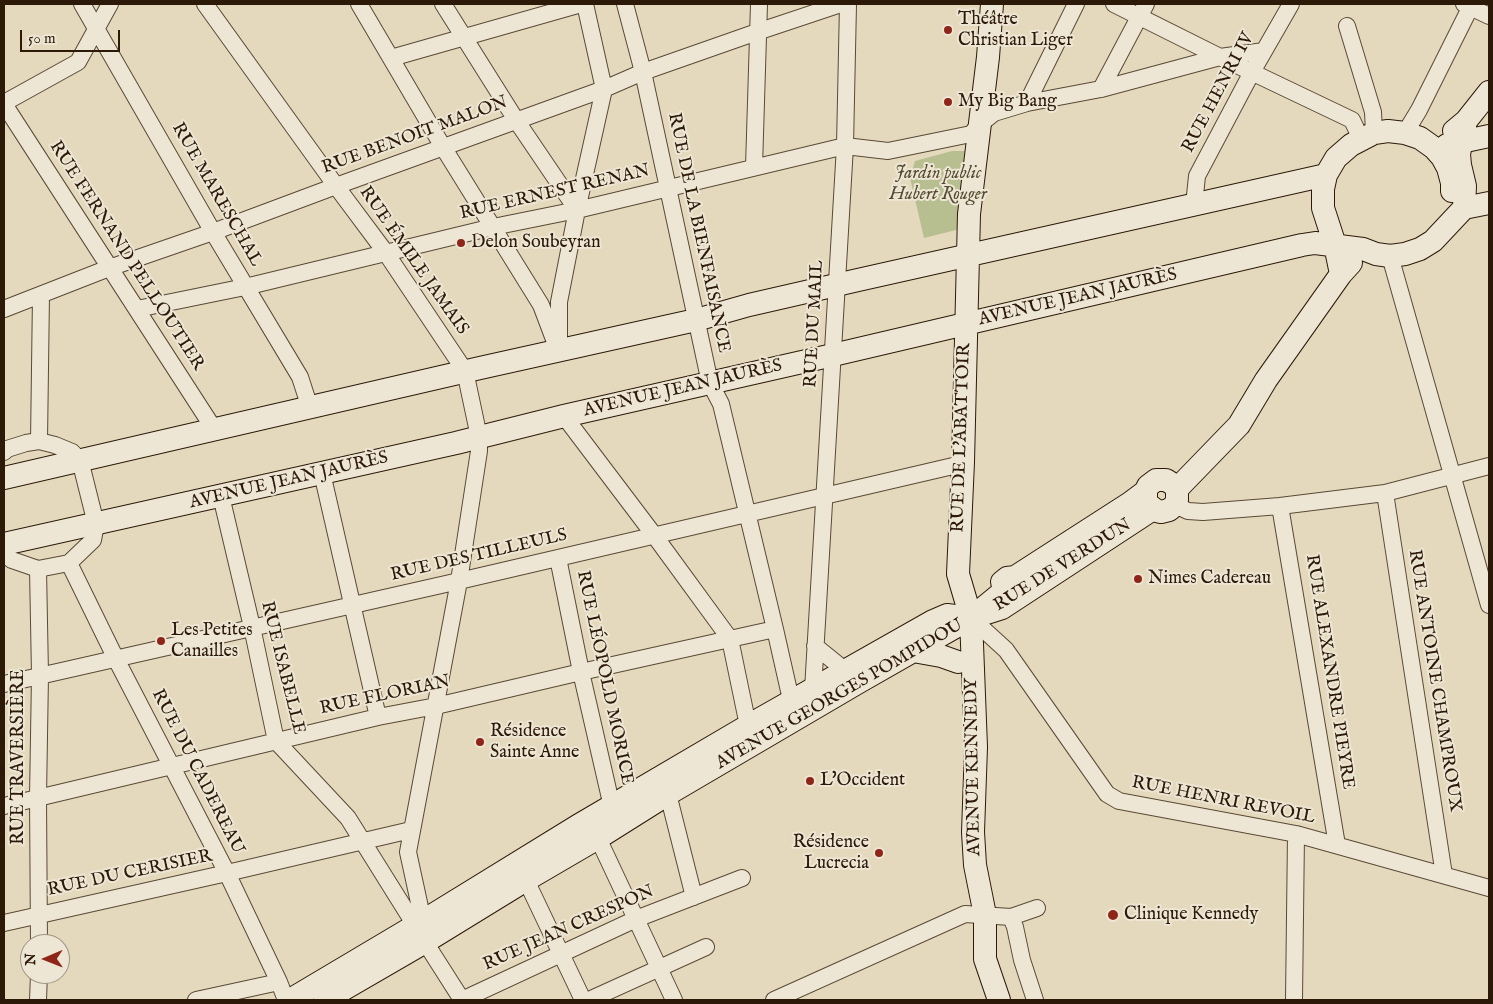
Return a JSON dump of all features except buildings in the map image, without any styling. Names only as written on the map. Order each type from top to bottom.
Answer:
[{"type":"main road","name":"RUE DE L'ABATTOIR","points":[[971,618],[958,574],[963,462],[969,214],[988,57],[992,4]]},
{"type":"main road","points":[[1464,208],[1465,186],[1459,154],[1463,131],[1489,92]]},
{"type":"main road","points":[[1341,274],[1335,245],[1323,208],[1323,190],[1326,175],[1336,158],[1351,145],[1367,136],[1388,131],[1406,133],[1420,138],[1434,148],[1442,157],[1448,168],[1452,183],[1453,199],[1445,229]]},
{"type":"main road","points":[[1434,148],[1463,131],[1489,136]]},
{"type":"main road","points":[[1343,153],[1333,192],[1335,211],[1344,230],[1352,240],[1363,249],[1376,254],[1390,256],[1420,249],[1438,236],[1464,208],[1489,203]]},
{"type":"main road","points":[[4,478],[696,320],[749,305],[1326,175]]},
{"type":"main road","name":"AVENUE JEAN JAURÈS","points":[[4,544],[479,437],[1302,245],[1316,243],[1363,249]]},
{"type":"main road","name":"RUE DE VERDUN","points":[[971,618],[1002,608],[1163,495],[1227,415],[1266,380],[1341,274],[1363,249]]},
{"type":"main road","name":"RUE DE VERDUN","points":[[971,618],[1010,586],[1015,577],[1163,495]]},
{"type":"main road","name":"AVENUE GEORGES POMPIDOU","points":[[285,991],[526,880],[668,794],[852,676],[933,621],[947,615],[971,618]]},
{"type":"main road","points":[[913,651],[941,656],[958,662],[971,618]]},
{"type":"main road","name":"AVENUE GEORGES POMPIDOU","points":[[325,1000],[421,930],[612,807],[751,724],[813,690],[913,651],[971,618]]},
{"type":"main road","name":"AVENUE KENNEDY","points":[[971,618],[976,747],[973,832],[975,865],[985,915],[985,959],[999,1000]]},
{"type":"main road","name":"AVENUE KENNEDY","points":[[958,662],[963,690],[960,830],[964,874],[985,915]]},
{"type":"street","name":"RUE MARESCHAL","points":[[82,4],[213,232],[300,377],[310,408]]},
{"type":"street","points":[[4,104],[78,62],[110,4]]},
{"type":"street","name":"RUE ÉMILE JAMAIS","points":[[205,4],[386,253],[466,371]]},
{"type":"street","points":[[359,4],[443,147],[541,305],[558,350]]},
{"type":"street","points":[[443,4],[516,120],[577,210]]},
{"type":"street","points":[[391,58],[583,4],[604,89],[559,302],[558,350]]},
{"type":"street","name":"RUE DE LA BIENFAISANCE","points":[[625,4],[643,72],[710,383],[721,404],[789,691],[793,701]]},
{"type":"street","points":[[754,167],[759,4]]},
{"type":"street","name":"RUE BENOIT MALON","points":[[4,309],[109,268],[213,232],[604,89],[643,72],[841,4]]},
{"type":"street","name":"RUE DU MAIL","points":[[813,690],[845,146],[848,4]]},
{"type":"street","points":[[1027,102],[1076,4]]},
{"type":"street","points":[[1114,4],[1143,10],[1220,57],[1352,120],[1367,136]]},
{"type":"street","name":"RUE HENRI IV","points":[[1194,205],[1197,176],[1264,50],[1291,4]]},
{"type":"street","points":[[1406,133],[1419,110],[1469,5],[1489,16]]},
{"type":"street","points":[[1101,89],[1143,10]]},
{"type":"street","points":[[1347,26],[1373,112],[1367,136]]},
{"type":"street","name":"RUE ERNEST RENAN","points":[[137,309],[245,286],[493,226],[577,210],[845,146],[888,151],[970,134],[994,114],[1027,102],[1101,89],[1220,57],[1264,50]]},
{"type":"street","name":"RUE FERNAND PELLOUTIER","points":[[4,104],[214,429]]},
{"type":"street","points":[[1390,256],[1489,605]]},
{"type":"street","points":[[39,441],[41,295]]},
{"type":"street","points":[[541,305],[559,302]]},
{"type":"street","points":[[421,930],[408,852],[459,581],[479,451],[479,437],[466,371]]},
{"type":"street","points":[[564,416],[730,639],[746,716],[751,724]]},
{"type":"street","points":[[4,554],[12,560],[38,569],[69,563],[93,540],[96,524],[80,460],[72,452],[56,445],[39,441],[5,447]]},
{"type":"street","name":"RUE DES TILLEULS","points":[[4,684],[459,581],[953,466],[963,462]]},
{"type":"street","points":[[1163,495],[1188,511],[1203,512],[1280,506],[1385,492],[1489,466]]},
{"type":"street","points":[[322,473],[378,717]]},
{"type":"street","name":"RUE ANTOINE CHAMPROUX","points":[[1385,492],[1444,875]]},
{"type":"street","name":"RUE ISABELLE","points":[[221,496],[252,627],[276,741],[348,818],[421,930],[462,1000]]},
{"type":"street","name":"RUE ALEXANDRE PIEYRE","points":[[1280,506],[1337,845]]},
{"type":"street","name":"RUE LÉOPOLD MORICE","points":[[558,558],[581,672],[612,807]]},
{"type":"street","name":"RUE DU CADEREAU","points":[[69,563],[116,659],[227,873],[285,991],[286,1000]]},
{"type":"street","name":"RUE TRAVERSIÈRE","points":[[38,569],[40,675],[38,798],[39,934]]},
{"type":"street","name":"RUE HENRI REVOIL","points":[[971,618],[1010,655],[1106,794],[1119,801],[1296,834],[1489,888]]},
{"type":"street","name":"RUE FLORIAN","points":[[4,806],[378,717],[436,706],[775,629]]},
{"type":"street","points":[[816,646],[852,676]]},
{"type":"street","points":[[668,794],[694,897]]},
{"type":"street","name":"RUE DU CERISIER","points":[[4,923],[411,830]]},
{"type":"street","points":[[1294,1000],[1296,834]]},
{"type":"street","points":[[598,838],[674,1000]]},
{"type":"street","name":"RUE JEAN CRESPON","points":[[462,1000],[636,919],[742,878]]},
{"type":"street","points":[[526,880],[583,1000]]},
{"type":"street","points":[[774,1000],[808,993],[961,915],[1011,918],[1037,908]]},
{"type":"street","points":[[1011,918],[1035,1000]]},
{"type":"street","points":[[589,1000],[706,947]]},
{"type":"street","points":[[38,1000],[39,984]]},
{"type":"street","points":[[196,1000],[285,991]]},
{"type":"green space","name":"Jardin public Hubert Rouger","points":[[952,151],[965,151],[968,153],[960,229],[924,238],[910,178],[915,161]]},
{"type":"place","name":"Théâtre Christian Liger","points":[[948,30]]},
{"type":"place","name":"My Big Bang","points":[[948,102]]},
{"type":"place","name":"Delon Soubeyran","points":[[461,243]]},
{"type":"place","name":"Nimes Cadereau","points":[[1138,579]]},
{"type":"place","name":"Les Petites Canailles","points":[[161,641]]},
{"type":"place","name":"Résidence Sainte Anne","points":[[480,742]]},
{"type":"place","name":"L'Occident","points":[[810,781]]},
{"type":"place","name":"Résidence Lucrecia","points":[[879,853]]},
{"type":"place","name":"Clinique Kennedy","points":[[1113,915]]}]
